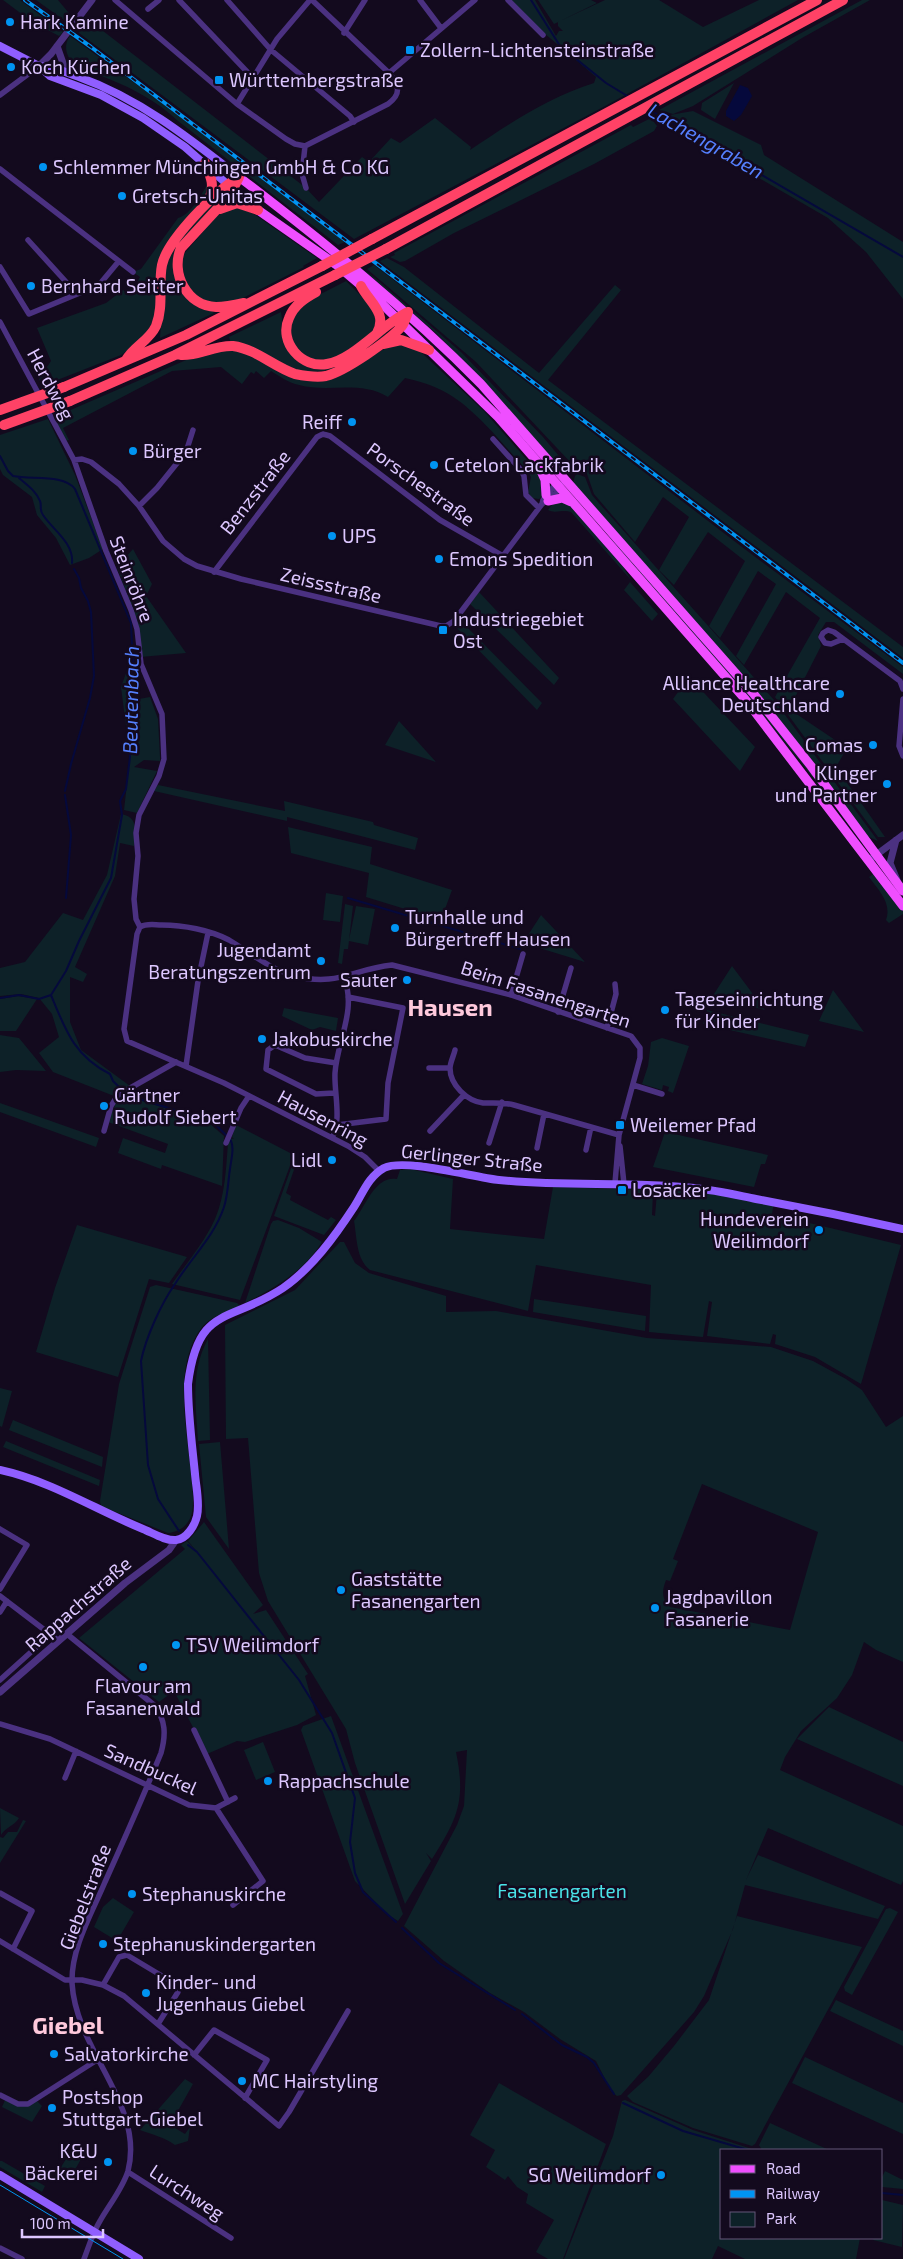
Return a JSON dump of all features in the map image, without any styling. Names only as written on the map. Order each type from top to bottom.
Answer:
[{"type":"highway","points":[[0,410],[125,362],[259,300],[817,0]]},
{"type":"highway","points":[[0,426],[70,401],[175,355],[337,277],[388,251],[404,239],[843,0]]},
{"type":"highway","points":[[205,163],[213,185],[210,209]]},
{"type":"highway","points":[[239,177],[210,209],[182,248],[178,255],[177,269],[187,292],[200,303],[215,307],[259,300]]},
{"type":"highway","points":[[125,362],[130,353],[144,342],[156,326],[160,308],[162,266],[167,250],[178,235],[210,209],[237,203],[258,210]]},
{"type":"highway","points":[[337,277],[303,299],[291,314],[286,328],[288,340],[293,350],[306,362],[319,365],[327,364],[343,357],[375,335],[400,321]]},
{"type":"highway","points":[[362,286],[366,296],[380,313],[380,327],[375,335]]},
{"type":"highway","points":[[175,355],[188,356],[213,348],[233,346],[254,352],[296,374],[322,376],[336,372],[378,346],[408,312]]},
{"type":"highway","points":[[378,346],[401,340],[429,350]]},
{"type":"main road","points":[[0,46],[39,66],[50,76],[100,95],[143,118],[205,163],[258,210],[322,254],[362,286],[400,321],[494,412],[745,699],[903,906]]},
{"type":"main road","points":[[39,66],[53,67],[120,94],[154,114],[347,261],[408,312],[481,384],[758,699],[901,888]]},
{"type":"main road","points":[[143,118],[151,118],[154,114]]},
{"type":"main road","points":[[539,464],[545,480],[544,502],[562,498],[573,503]]},
{"type":"main road","name":"Gerlinger Straße","points":[[176,1540],[187,1534],[197,1516],[188,1384],[190,1366],[200,1337],[212,1323],[283,1288],[300,1273],[328,1241],[354,1206],[367,1183],[379,1172],[392,1166],[410,1164],[501,1180],[615,1183],[711,1190],[903,1229]]},
{"type":"main road","points":[[0,1470],[40,1483],[128,1523],[176,1540]]},
{"type":"main road","points":[[0,2175],[139,2259]]},
{"type":"street","points":[[0,95],[39,66],[57,46],[92,0]]},
{"type":"street","points":[[115,0],[237,104],[295,144],[305,146],[354,122],[388,104],[396,97],[399,90],[389,73],[311,0],[271,50],[252,77],[237,104]]},
{"type":"street","points":[[148,9],[159,0]]},
{"type":"street","points":[[179,0],[252,77]]},
{"type":"street","points":[[227,0],[271,50],[350,116],[354,122]]},
{"type":"street","points":[[344,32],[365,0]]},
{"type":"street","points":[[420,0],[441,28]]},
{"type":"street","points":[[389,73],[475,0]]},
{"type":"street","points":[[508,0],[543,35]]},
{"type":"street","points":[[57,46],[64,66],[73,75]]},
{"type":"street","points":[[305,146],[302,174],[306,188]]},
{"type":"street","points":[[0,169],[133,272]]},
{"type":"street","points":[[28,240],[77,294]]},
{"type":"street","points":[[0,267],[30,314],[99,285],[119,261]]},
{"type":"street","name":"Herdweg","points":[[0,322],[74,460]]},
{"type":"street","points":[[139,506],[157,488],[186,452],[193,430]]},
{"type":"street","name":"Benzstraße","points":[[214,572],[242,532],[317,437],[323,434]]},
{"type":"street","name":"Porschestraße","points":[[323,434],[338,442],[440,520],[503,556]]},
{"type":"street","points":[[493,439],[521,470],[524,476],[526,495],[544,502]]},
{"type":"street","name":"Zeissstraße","points":[[74,460],[82,459],[91,462],[119,484],[139,506],[154,531],[173,550],[197,566],[214,572],[441,626],[446,626],[454,621],[544,502],[566,480]]},
{"type":"street","name":"Steinröhre","points":[[74,460],[106,550],[131,610],[137,628],[141,664],[158,700],[164,722],[164,759],[160,776],[139,815],[136,833],[138,851]]},
{"type":"street","points":[[843,639],[900,681],[903,689]]},
{"type":"street","points":[[903,699],[899,746],[903,756]]},
{"type":"street","points":[[868,861],[903,834]]},
{"type":"street","points":[[896,840],[890,863],[901,888]]},
{"type":"street","name":"Hausenring","points":[[138,851],[134,899],[136,919],[140,927],[136,934],[124,1035],[132,1044],[186,1066],[332,1138],[358,1152],[379,1172]]},
{"type":"street","points":[[140,927],[149,924],[171,925],[208,933],[228,940],[281,972],[323,981],[344,978],[349,1008],[336,1063],[334,1093],[337,1125],[332,1138]]},
{"type":"street","points":[[186,1066],[198,981],[208,933]]},
{"type":"street","points":[[511,995],[523,954]]},
{"type":"street","name":"Beim Fasanengarten","points":[[344,978],[373,967],[392,965],[511,995],[631,1036],[638,1043],[640,1058],[619,1138],[615,1183]]},
{"type":"street","points":[[558,1012],[571,968]]},
{"type":"street","points":[[607,1028],[616,994],[616,984]]},
{"type":"street","points":[[337,1125],[386,1120],[388,1083],[403,1008],[348,997]]},
{"type":"street","points":[[334,1093],[316,1094],[266,1069],[268,1050],[275,1045],[305,1058],[336,1063]]},
{"type":"street","points":[[455,1050],[450,1068],[454,1082],[464,1095],[481,1103],[502,1102],[591,1127],[619,1138]]},
{"type":"street","points":[[104,1131],[112,1106],[118,1095],[176,1062]]},
{"type":"street","points":[[429,1068],[450,1068]]},
{"type":"street","points":[[633,1086],[662,1094]]},
{"type":"street","points":[[430,1131],[464,1095]]},
{"type":"street","name":"Hausenring","points":[[227,1141],[249,1096]]},
{"type":"street","points":[[490,1143],[502,1102]]},
{"type":"street","points":[[537,1148],[544,1114]]},
{"type":"street","points":[[586,1150],[591,1127]]},
{"type":"street","name":"Beim Fasanengarten","points":[[619,1138],[624,1184]]},
{"type":"street","points":[[0,1529],[27,1545],[0,1589]]},
{"type":"street","name":"Rappachstraße","points":[[0,1692],[125,1583],[169,1550],[176,1540]]},
{"type":"street","points":[[0,1596],[59,1641]]},
{"type":"street","points":[[0,1612],[7,1602]]},
{"type":"street","points":[[0,1680],[52,1634]]},
{"type":"street","name":"Giebelstraße","points":[[67,1634],[145,1696],[160,1713],[164,1726],[164,1744],[84,1933],[74,1966],[72,1981],[78,2018],[129,2124],[131,2146],[128,2172],[95,2232],[84,2259]]},
{"type":"street","name":"Sandbuckel","points":[[0,1724],[50,1739],[189,1805],[216,1808],[235,1798]]},
{"type":"street","name":"Sandbuckel","points":[[194,1730],[207,1754],[228,1802]]},
{"type":"street","name":"Sandbuckel","points":[[65,1778],[76,1751]]},
{"type":"street","name":"Sandbuckel","points":[[216,1808],[263,1881],[233,1905]]},
{"type":"street","points":[[0,1893],[32,1911],[13,1949]]},
{"type":"street","points":[[0,1941],[65,1980],[82,1980],[103,1986],[127,1998],[279,2126],[348,2011]]},
{"type":"street","points":[[103,1986],[118,1957],[123,1955],[127,1955],[176,1985],[178,1992],[158,2024]]},
{"type":"street","points":[[194,2055],[214,2030],[267,2060],[245,2098]]},
{"type":"street","points":[[0,2095],[18,2104],[28,2104],[97,2060]]},
{"type":"street","name":"Lurchweg","points":[[128,2172],[231,2238]]},
{"type":"street","points":[[0,2248],[22,2259]]},
{"type":"green space","points":[[3,0],[20,0],[63,32],[59,36],[31,21]]},
{"type":"green space","points":[[36,0],[58,0],[73,18],[68,23]]},
{"type":"green space","points":[[511,0],[535,0],[556,36],[559,31],[563,31],[558,26],[558,22],[605,0],[659,0],[703,27],[759,0],[798,0],[607,105],[354,239],[79,33],[80,30],[76,27],[85,17],[306,188],[319,202],[362,157],[369,162],[391,138],[400,143],[435,118],[471,147],[470,150],[514,121],[545,104],[594,83],[596,77],[544,33]]},
{"type":"green space","points":[[538,0],[591,0],[597,3],[554,24]]},
{"type":"green space","points":[[862,0],[870,0],[802,38],[693,106],[673,114],[659,110]]},
{"type":"green space","points":[[70,36],[158,100],[345,242],[338,245],[154,102],[128,87],[86,71],[74,64],[66,51]]},
{"type":"green space","points":[[734,83],[715,119],[701,110],[702,103]]},
{"type":"green space","points":[[693,111],[761,145],[764,155],[903,242],[903,299],[866,252],[828,218],[752,174],[658,112],[670,115]]},
{"type":"green space","points":[[651,118],[657,126],[654,131],[594,164],[454,233],[405,261],[400,262],[390,257],[395,255],[394,253],[631,125],[633,127]]},
{"type":"green space","points":[[209,182],[209,193],[173,234],[153,322],[139,343],[121,355],[42,386],[39,379],[51,361],[37,328],[106,303],[123,290],[130,295],[140,277],[133,272],[141,269],[178,218],[187,213],[196,203]]},
{"type":"green space","points":[[220,196],[222,197],[183,239],[175,275],[214,313],[160,338],[165,264],[182,236]]},
{"type":"green space","points":[[233,206],[254,214],[317,258],[304,267],[235,302],[214,304],[202,301],[186,286],[182,264],[184,254],[221,211]]},
{"type":"green space","points":[[387,258],[404,267],[539,373],[615,285],[621,290],[548,380],[903,647],[903,658],[380,261]]},
{"type":"green space","points":[[374,265],[742,547],[903,667],[903,674],[834,622],[826,622],[818,635],[821,646],[789,709],[847,748],[836,767],[885,837],[878,837],[775,697],[820,618],[786,592],[744,665],[736,656],[776,584],[758,571],[720,638],[709,626],[745,561],[708,532],[674,585],[659,570],[689,517],[663,497],[635,542],[594,494],[586,471],[572,464],[476,362],[367,269]]},
{"type":"green space","points":[[364,270],[462,353],[543,437],[569,468],[567,471],[563,471],[437,334]]},
{"type":"green space","points":[[346,281],[375,310],[376,323],[372,333],[341,355],[324,361],[306,357],[294,346],[289,327],[293,316],[311,299]]},
{"type":"green space","points":[[281,312],[285,340],[319,367],[384,331],[387,334],[338,366],[325,371],[311,372],[284,367],[231,344],[229,337]]},
{"type":"green space","points":[[396,343],[418,350],[484,411],[542,477],[542,497],[539,499],[532,498],[528,492],[531,477],[527,470],[467,407],[440,390],[405,378],[388,397],[366,389],[321,388],[299,385],[271,371],[264,378],[256,371],[254,374],[251,372],[242,384],[221,367],[172,371],[63,428],[69,440],[64,441],[52,418],[207,351],[240,350],[272,365],[332,379]]},
{"type":"green space","points":[[48,419],[75,475],[103,549],[89,558],[70,565],[56,538],[37,515],[32,497],[3,475],[0,469],[0,435]]},
{"type":"green space","points":[[577,474],[585,477],[592,495],[774,700],[878,841],[867,836],[573,483]]},
{"type":"green space","points":[[561,500],[571,505],[618,558],[631,580],[571,512],[553,512],[548,510],[554,502]]},
{"type":"green space","points":[[609,536],[623,549],[738,680],[818,784],[764,716],[607,537]]},
{"type":"green space","points":[[133,549],[152,584],[146,596],[186,653],[140,657],[133,610],[117,567]]},
{"type":"green space","points":[[630,582],[658,614],[652,621],[624,590]]},
{"type":"green space","points":[[479,592],[559,678],[554,685],[470,604]]},
{"type":"green space","points":[[459,619],[542,703],[537,710],[454,625]]},
{"type":"green space","points":[[130,662],[139,699],[150,697],[158,719],[160,757],[160,761],[144,760],[134,767],[157,771],[137,813],[124,810],[130,758],[121,687]]},
{"type":"green space","points":[[689,677],[755,747],[740,771],[673,699]]},
{"type":"green space","points":[[399,721],[436,762],[385,745]]},
{"type":"green space","points":[[158,785],[285,811],[284,801],[373,822],[374,825],[418,838],[415,850],[287,817],[287,821],[154,791]]},
{"type":"green space","points":[[121,814],[131,818],[133,821],[135,826],[134,846],[120,843],[115,876],[75,967],[87,974],[83,982],[70,977],[70,1022],[81,1050],[130,1086],[114,1096],[53,1072],[39,1053],[59,1037],[52,1014],[39,998],[21,994],[0,996],[0,968],[25,962],[63,913],[83,920],[107,875]]},
{"type":"green space","points":[[288,827],[372,847],[370,864],[452,890],[441,920],[366,897],[369,873],[291,853]]},
{"type":"green space","points":[[873,874],[903,910],[903,914],[889,923],[886,920],[886,903],[869,877]]},
{"type":"green space","points":[[326,893],[343,896],[340,922],[323,920]]},
{"type":"green space","points":[[345,904],[353,906],[349,940],[356,906],[375,909],[368,945],[349,941],[348,949],[344,949],[342,964],[338,963]]},
{"type":"green space","points":[[541,915],[585,962],[523,943]]},
{"type":"green space","points":[[732,966],[765,1010],[712,997]]},
{"type":"green space","points":[[833,990],[864,1032],[819,1021]]},
{"type":"green space","points":[[18,996],[37,999],[16,1031],[0,1031],[0,999]]},
{"type":"green space","points":[[284,1008],[338,1018],[336,1031],[320,1027],[312,1030],[282,1016]]},
{"type":"green space","points":[[707,1010],[809,1035],[805,1047],[703,1024]]},
{"type":"green space","points":[[0,1035],[19,1038],[46,1071],[16,1070],[0,1072]]},
{"type":"green space","points":[[662,1038],[689,1046],[673,1093],[668,1091],[669,1087],[663,1085],[662,1090],[642,1084],[648,1066],[651,1042]]},
{"type":"green space","points":[[123,1093],[127,1096],[180,1113],[202,1117],[224,1136],[222,1186],[162,1165],[161,1169],[118,1153],[123,1138],[165,1153],[168,1144],[108,1122],[118,1098]]},
{"type":"green space","points":[[0,1103],[99,1138],[96,1147],[0,1112]]},
{"type":"green space","points":[[236,1125],[294,1155],[240,1300],[172,1284],[200,1245],[215,1219],[223,1192],[228,1143],[230,1138],[234,1139],[232,1137]]},
{"type":"green space","points":[[665,1132],[768,1155],[765,1164],[761,1164],[754,1187],[653,1167]]},
{"type":"green space","points":[[294,1160],[297,1161],[286,1193],[291,1196],[290,1200],[328,1220],[331,1217],[336,1220],[324,1235],[274,1216]]},
{"type":"green space","points":[[410,1169],[453,1179],[450,1229],[544,1239],[553,1187],[651,1190],[653,1193],[652,1215],[655,1216],[657,1192],[659,1190],[729,1194],[774,1202],[772,1214],[901,1245],[861,1384],[815,1357],[775,1344],[776,1335],[773,1334],[770,1344],[707,1336],[712,1302],[709,1301],[703,1337],[649,1332],[651,1285],[536,1265],[528,1311],[370,1270],[365,1265],[360,1254],[354,1221],[371,1193],[377,1187],[389,1179],[397,1179],[400,1170]]},
{"type":"green space","points":[[278,1220],[299,1228],[322,1242],[307,1262],[288,1278],[245,1303],[271,1224],[273,1221]]},
{"type":"green space","points":[[77,1225],[187,1257],[169,1283],[149,1279],[118,1377],[36,1352],[55,1288]]},
{"type":"green space","name":"Fasanengarten","points":[[340,1242],[344,1242],[355,1263],[369,1273],[446,1296],[446,1312],[496,1311],[647,1338],[771,1347],[813,1361],[862,1390],[886,1427],[903,1416],[903,1662],[876,1650],[864,1642],[852,1675],[837,1698],[801,1731],[785,1757],[780,1770],[903,1826],[903,1881],[901,1885],[768,1828],[746,1880],[758,1855],[885,1906],[878,1919],[745,1885],[733,1929],[704,1996],[694,2012],[621,2095],[617,2096],[611,2091],[596,2061],[444,1961],[404,1926],[457,1825],[464,1806],[467,1750],[456,1752],[460,1796],[454,1820],[432,1859],[426,1853],[431,1861],[405,1904],[355,1763],[346,1729],[268,1601],[259,1573],[248,1438],[226,1439],[225,1325],[295,1290]],"holes":[[[702,1484],[818,1532],[790,1630],[670,1607],[665,1601],[663,1591],[666,1580],[670,1581],[678,1561],[673,1559]]]},
{"type":"green space","points":[[156,1285],[237,1303],[240,1306],[215,1317],[203,1326],[193,1341],[187,1359],[184,1398],[193,1506],[191,1516],[185,1526],[168,1533],[101,1506],[100,1501],[119,1384],[150,1287]]},
{"type":"green space","points":[[534,1299],[646,1316],[645,1331],[533,1312]]},
{"type":"green space","points":[[208,1339],[210,1440],[198,1441],[196,1376],[202,1351]]},
{"type":"green space","points":[[0,1388],[12,1391],[2,1427],[0,1426]]},
{"type":"green space","points":[[13,1420],[103,1457],[102,1467],[9,1430]]},
{"type":"green space","points":[[6,1441],[100,1480],[99,1486],[3,1447]]},
{"type":"green space","points":[[220,1442],[229,1549],[206,1517],[199,1444]]},
{"type":"green space","name":"TSV Weilimdorf","points":[[204,1522],[263,1605],[253,1614],[266,1610],[308,1674],[305,1676],[316,1715],[297,1725],[245,1742],[237,1741],[207,1754],[174,1691],[159,1702],[79,1638],[185,1549],[181,1545],[187,1541],[199,1554],[188,1541]]},
{"type":"green space","points":[[829,1707],[903,1742],[903,1786],[797,1739]]},
{"type":"green space","points":[[331,1716],[403,1914],[398,1921],[387,1914],[355,1881],[301,1730],[303,1726]]},
{"type":"green space","points":[[263,1742],[275,1772],[256,1780],[244,1750]]},
{"type":"green space","points":[[0,1808],[19,1818],[1,1835]]},
{"type":"green space","points":[[23,1820],[26,1821],[0,1863],[0,1837],[3,1838],[8,1832],[17,1832]]},
{"type":"green space","points":[[113,1898],[134,1912],[117,1941],[94,1927],[103,1907]]},
{"type":"green space","points":[[890,1908],[898,1912],[852,1995],[845,1991],[844,1987],[886,1909]]},
{"type":"green space","points":[[737,1916],[862,1947],[755,2144],[752,2146],[693,2128],[633,2102],[627,2096],[648,2077],[709,2000]]},
{"type":"green space","points":[[836,2000],[903,2031],[903,2046],[830,2011]]},
{"type":"green space","points":[[805,2057],[903,2103],[903,2134],[792,2083]]},
{"type":"green space","points":[[185,2079],[193,2084],[170,2125],[185,2134],[190,2127],[188,2141],[175,2145],[163,2138],[140,2130]]},
{"type":"green space","points":[[499,2083],[606,2144],[563,2259],[548,2259],[536,2252],[554,2220],[526,2203],[528,2194],[517,2187],[508,2176],[505,2180],[486,2167],[495,2150],[470,2135]]},
{"type":"green space","points":[[6,2098],[17,2103],[36,2100],[42,2106],[32,2122],[2,2107]]},
{"type":"green space","name":"SG Weilimdorf","points":[[625,2100],[693,2130],[752,2149],[720,2149],[720,2239],[860,2239],[856,2259],[745,2259],[718,2246],[712,2259],[564,2259],[613,2136],[622,2101]]},
{"type":"green space","points":[[770,2123],[827,2149],[761,2149],[759,2145]]},
{"type":"green space","points":[[70,2153],[81,2159],[71,2177],[59,2170]]},
{"type":"green space","points":[[0,2161],[45,2186],[42,2192],[0,2167]]},
{"type":"green space","points":[[885,2171],[903,2180],[903,2189],[883,2187]]},
{"type":"green space","points":[[883,2200],[903,2205],[902,2247],[873,2240],[883,2239]]},
{"type":"shaded area","points":[[740,85],[748,88],[752,96],[741,115],[734,121],[726,116],[726,111]]},
{"type":"waterway","name":"Lachengraben","points":[[531,0],[560,46],[606,83],[629,97]]},
{"type":"waterway","name":"Lachengraben","points":[[650,110],[903,257]]},
{"type":"waterway","name":"Beutenbach","points":[[0,456],[13,476],[55,479],[70,484],[75,489],[131,623],[134,655],[129,693],[132,723],[129,745],[130,757],[126,789],[120,801],[122,815],[111,878],[66,971],[51,995]]},
{"type":"waterway","points":[[19,478],[38,497],[42,513],[70,549],[72,563]]},
{"type":"waterway","points":[[65,791],[90,698],[94,676],[91,612],[74,569]]},
{"type":"waterway","points":[[65,795],[71,835],[66,898]]},
{"type":"waterway","points":[[348,898],[520,949]]},
{"type":"waterway","points":[[0,998],[19,995],[39,999],[51,995]]},
{"type":"waterway","points":[[51,995],[66,1030],[79,1050],[98,1067],[110,1074],[113,1081],[120,1088]]},
{"type":"waterway","points":[[127,1095],[181,1112],[208,1117],[227,1136]]},
{"type":"waterway","points":[[179,1531],[158,1499],[148,1465],[141,1361],[150,1331],[164,1301],[220,1218],[226,1198],[232,1158],[230,1139]]},
{"type":"waterway","points":[[188,1545],[197,1552],[299,1680],[332,1733],[355,1798],[350,1842],[355,1873],[363,1892],[396,1922]]},
{"type":"waterway","points":[[402,1928],[439,1963],[515,2010]]},
{"type":"waterway","points":[[522,2014],[562,2045],[587,2057],[594,2063],[614,2094]]},
{"type":"waterway","points":[[623,2103],[683,2131],[745,2149]]},
{"type":"waterway","points":[[883,2193],[903,2195]]},
{"type":"tram line","points":[[0,2185],[123,2259]]},
{"type":"railway","points":[[25,0],[91,47],[903,663]]},
{"type":"place","name":"Hark Kamine","points":[[10,22]]},
{"type":"place","name":"Zollern-Lichtensteinstraße","points":[[410,50]]},
{"type":"place","name":"Koch Küchen","points":[[11,67]]},
{"type":"place","name":"Württembergstraße","points":[[219,80]]},
{"type":"place","name":"Schlemmer Münchingen GmbH & Co KG","points":[[43,167]]},
{"type":"place","name":"Gretsch-Unitas","points":[[122,196]]},
{"type":"place","name":"Bernhard Seitter","points":[[31,286]]},
{"type":"place","name":"Reiff","points":[[352,422]]},
{"type":"place","name":"Bürger","points":[[133,451]]},
{"type":"place","name":"Cetelon Lackfabrik","points":[[434,465]]},
{"type":"place","name":"UPS","points":[[332,536]]},
{"type":"place","name":"Emons Spedition","points":[[439,559]]},
{"type":"place","name":"Industriegebiet Ost","points":[[443,630]]},
{"type":"place","name":"Alliance Healthcare Deutschland","points":[[840,694]]},
{"type":"place","name":"Comas","points":[[873,745]]},
{"type":"place","name":"Klinger und Partner","points":[[887,784]]},
{"type":"place","name":"Turnhalle und Bürgertreff Hausen","points":[[395,928]]},
{"type":"place","name":"Jugendamt Beratungszentrum","points":[[321,961]]},
{"type":"place","name":"Sauter","points":[[407,980]]},
{"type":"place","name":"Tageseinrichtung für Kinder","points":[[665,1010]]},
{"type":"place","name":"Jakobuskirche","points":[[262,1039]]},
{"type":"place","name":"Gärtner Rudolf Siebert","points":[[104,1106]]},
{"type":"place","name":"Weilemer Pfad","points":[[620,1125]]},
{"type":"place","name":"Lidl","points":[[332,1160]]},
{"type":"place","name":"Losäcker","points":[[622,1190]]},
{"type":"place","name":"Hundeverein Weilimdorf","points":[[819,1230]]},
{"type":"place","name":"Gaststätte Fasanengarten","points":[[341,1590]]},
{"type":"place","name":"Jagdpavillon Fasanerie","points":[[655,1608]]},
{"type":"place","name":"TSV Weilimdorf","points":[[176,1645]]},
{"type":"place","name":"Flavour am Fasanenwald","points":[[143,1667]]},
{"type":"place","name":"Rappachschule","points":[[268,1781]]},
{"type":"place","name":"Stephanuskirche","points":[[132,1894]]},
{"type":"place","name":"Stephanuskindergarten","points":[[103,1944]]},
{"type":"place","name":"Kinder- und Jugenhaus Giebel","points":[[146,1993]]},
{"type":"place","name":"Salvatorkirche","points":[[54,2054]]},
{"type":"place","name":"MC Hairstyling","points":[[242,2081]]},
{"type":"place","name":"Postshop Stuttgart-Giebel","points":[[52,2108]]},
{"type":"place","name":"K&U Bäckerei","points":[[108,2162]]},
{"type":"place","name":"SG Weilimdorf","points":[[661,2175]]},
{"type":"district","name":"Hausen","points":[[450,1008]]},
{"type":"district","name":"Giebel","points":[[68,2026]]}]
